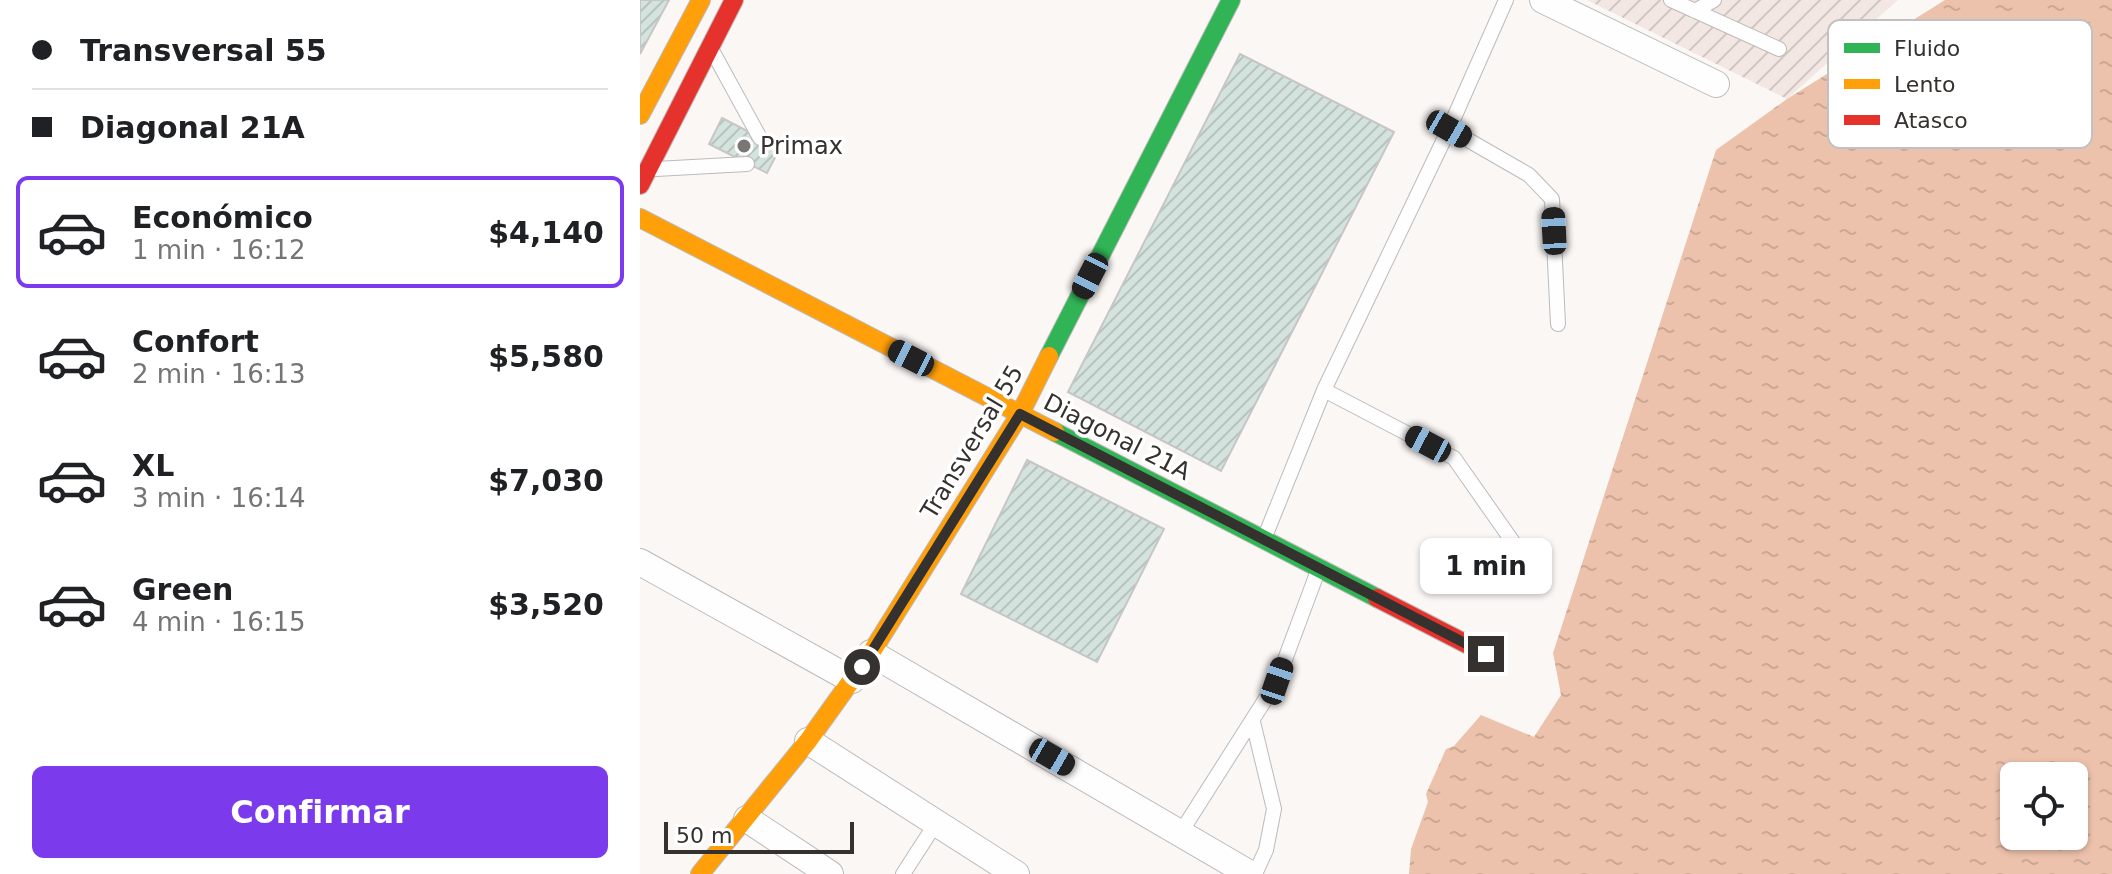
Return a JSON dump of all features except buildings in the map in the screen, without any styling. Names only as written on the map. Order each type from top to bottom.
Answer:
[{"type":"street","points":[[640,115],[701,0]]},
{"type":"street","points":[[644,177],[734,0]]},
{"type":"street","name":"Transversal 55","points":[[700,874],[808,741],[871,653],[1020,414],[1231,0]]},
{"type":"street","points":[[1554,2],[1716,84]]},
{"type":"street","name":"Diagonal 21A","points":[[640,218],[1486,654]]},
{"type":"street","points":[[640,562],[852,680]]},
{"type":"street","points":[[871,653],[1252,874]]},
{"type":"street","points":[[808,741],[1016,874]]},
{"type":"street","points":[[747,819],[830,874]]},
{"type":"lane","points":[[1264,539],[1324,390],[1449,129],[1506,0]]},
{"type":"lane","points":[[1671,0],[1779,49]]},
{"type":"lane","points":[[1695,11],[1714,0]]},
{"type":"lane","points":[[710,46],[760,138]]},
{"type":"lane","points":[[1449,129],[1529,175],[1552,199],[1558,324]]},
{"type":"lane","points":[[644,177],[747,164]]},
{"type":"lane","points":[[1324,390],[1454,458],[1513,542]]},
{"type":"lane","points":[[1181,832],[1277,681],[1319,568]]},
{"type":"lane","points":[[1252,874],[1266,850],[1274,809],[1253,722]]},
{"type":"lane","points":[[903,874],[936,823]]},
{"type":"shaded area","points":[[1587,0],[1898,0],[1876,20],[1828,20],[1828,62],[1787,99]]},
{"type":"water","points":[[1945,0],[2112,0],[2112,874],[1409,874],[1411,849],[1428,802],[1426,794],[1446,749],[1454,746],[1481,715],[1534,737],[1561,695],[1553,653],[1716,150],[1828,73],[1828,148],[2092,148],[2092,20],[1913,20]]},
{"type":"traffic: fast","points":[[1049,356],[1231,0]]},
{"type":"traffic: fast","points":[[1055,432],[1377,598]]},
{"type":"traffic: slow","points":[[640,115],[701,0]]},
{"type":"traffic: slow","points":[[640,218],[1055,432]]},
{"type":"traffic: slow","points":[[700,874],[808,741],[871,653],[1020,414],[1049,356]]},
{"type":"traffic: jam","points":[[640,185],[734,0]]},
{"type":"traffic: jam","points":[[1377,598],[1486,654]]},
{"type":"place","name":"Primax","points":[[744,146]]},
{"type":"route","points":[[862,667],[1020,414],[1486,654]]}]
